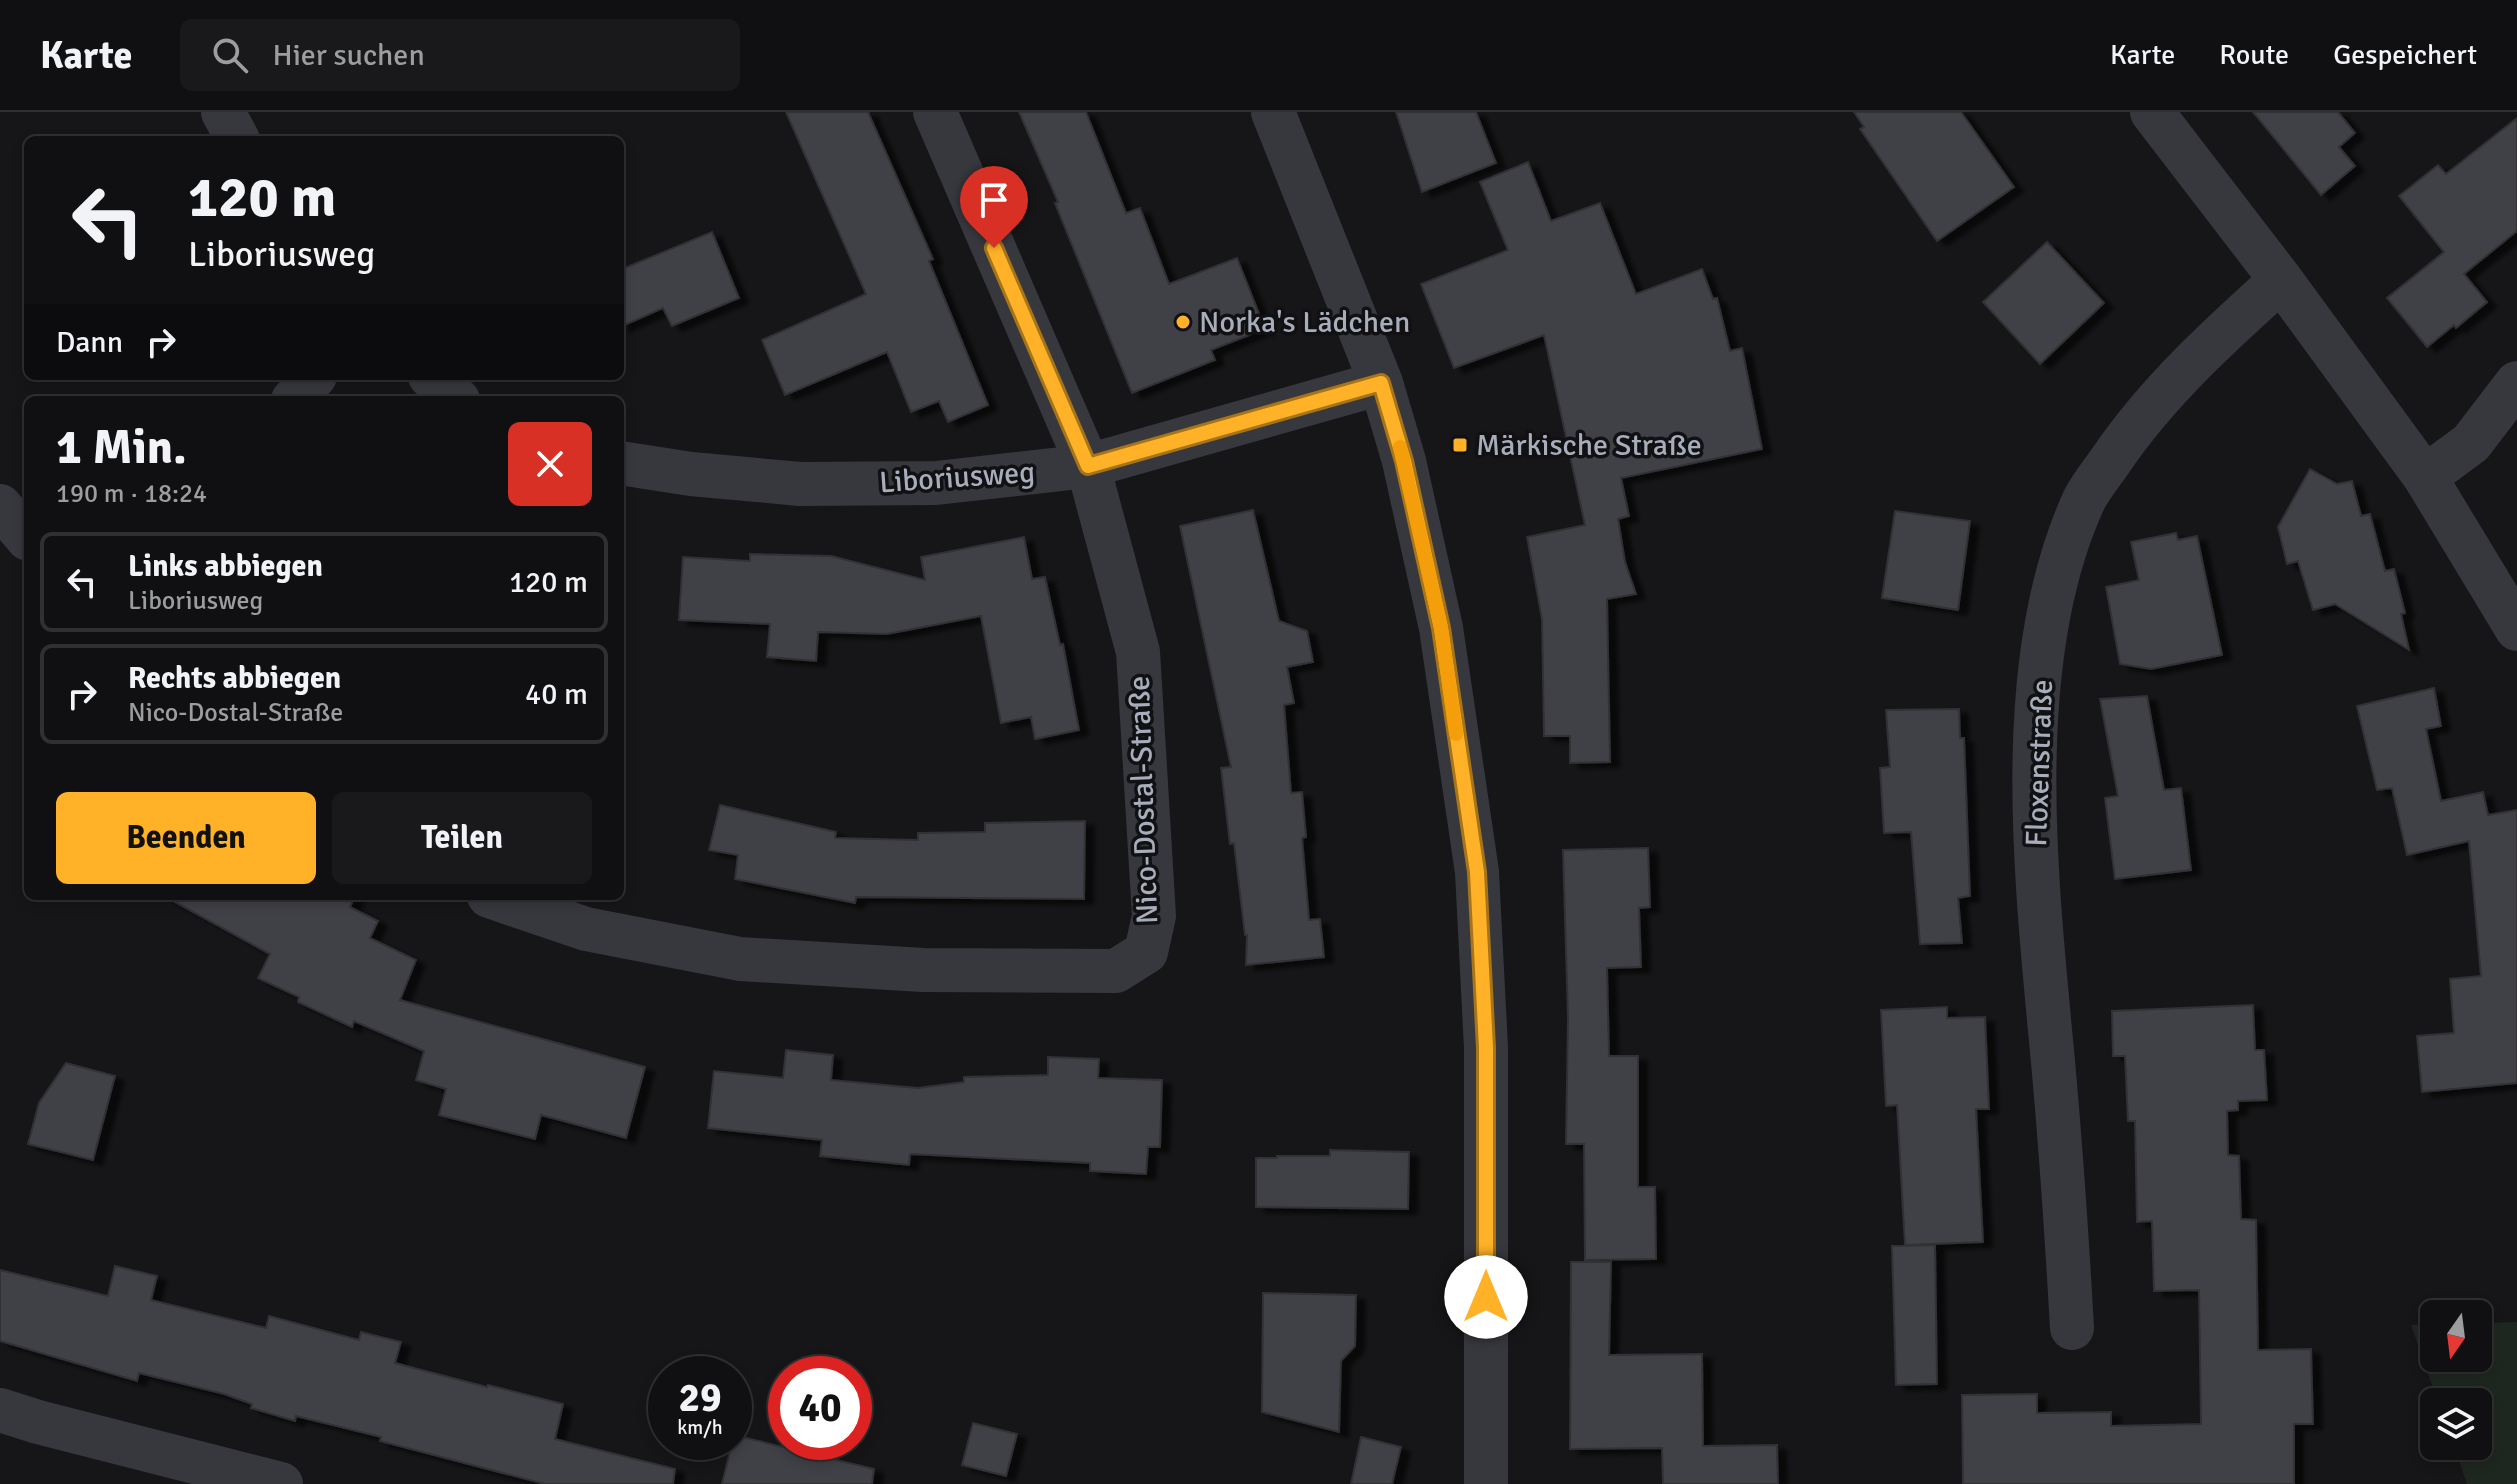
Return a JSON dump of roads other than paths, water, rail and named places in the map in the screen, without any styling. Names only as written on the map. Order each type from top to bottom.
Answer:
[{"type":"street","points":[[223,112],[236,136]]},
{"type":"street","name":"Nico-Dostal-Straße","points":[[501,900],[586,929],[740,959],[923,970],[1116,971],[1146,952],[1154,916],[1138,652],[1088,466],[935,112]]},
{"type":"street","points":[[1273,112],[1381,383],[1404,461],[1441,628],[1477,872],[1486,1048],[1486,1484]]},
{"type":"street","points":[[2152,112],[2281,280],[2425,477],[2517,629]]},
{"type":"street","name":"Floxenstraße","points":[[2072,1328],[2062,1163],[2036,854],[2034,782],[2037,709],[2046,623],[2062,560],[2085,498],[2125,440],[2189,365],[2281,280]]},
{"type":"street","points":[[297,396],[311,380]]},
{"type":"street","points":[[435,380],[453,396]]},
{"type":"street","name":"Liboriusweg","points":[[624,464],[691,474],[800,484],[936,483],[1088,466],[1381,383]]},
{"type":"street","points":[[2425,477],[2471,443],[2517,383]]},
{"type":"street","points":[[0,506],[24,534]]},
{"type":"street","points":[[0,1410],[281,1484]]},
{"type":"place","name":"Norka's Lädchen","points":[[1183,322]]},
{"type":"place","name":"Märkische Straße","points":[[1460,445]]}]
